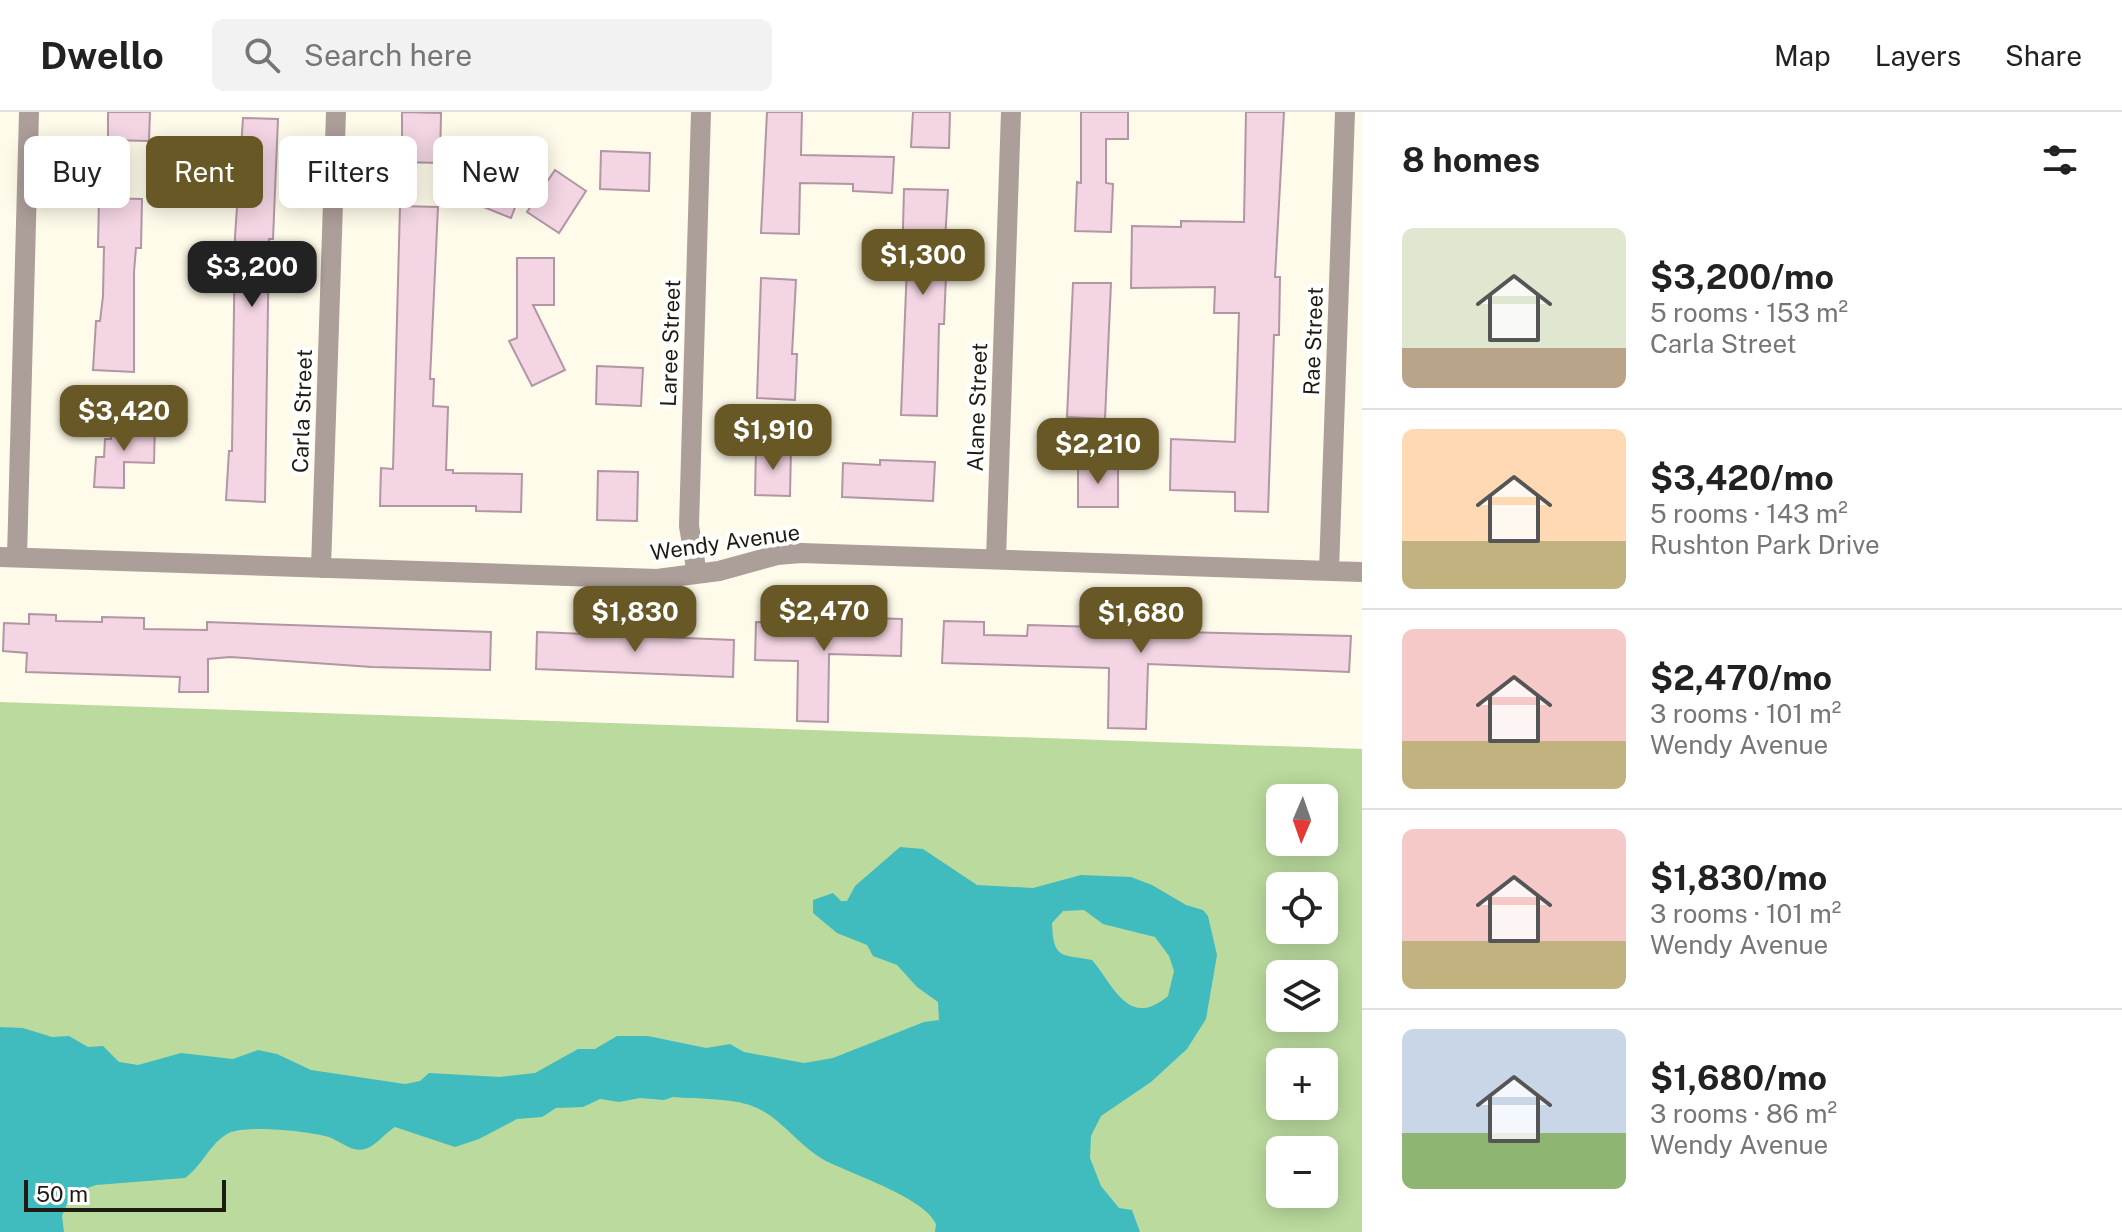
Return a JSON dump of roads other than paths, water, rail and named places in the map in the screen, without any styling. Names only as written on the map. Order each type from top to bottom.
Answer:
[{"type":"street","points":[[8,557],[29,112]]},
{"type":"street","name":"Carla Street","points":[[321,568],[336,112]]},
{"type":"street","name":"Laree Street","points":[[697,574],[689,526],[701,112]]},
{"type":"street","name":"Alane Street","points":[[996,559],[1011,112]]},
{"type":"street","name":"Rae Street","points":[[1329,571],[1345,112]]},
{"type":"street","name":"Wendy Avenue","points":[[8,557],[657,579],[697,574],[788,553],[1362,572]]},
{"type":"water","points":[[900,847],[923,849],[977,885],[1033,888],[1081,875],[1131,877],[1186,905],[1203,910],[1208,916],[1217,955],[1206,1019],[1187,1049],[1151,1082],[1101,1116],[1091,1136],[1090,1158],[1101,1186],[1119,1208],[1132,1210],[1140,1232],[935,1232],[936,1224],[918,1205],[816,1155],[762,1111],[734,1102],[673,1097],[619,1102],[600,1099],[583,1107],[556,1108],[542,1117],[517,1119],[479,1139],[455,1147],[395,1127],[373,1145],[360,1150],[304,1132],[275,1129],[235,1131],[221,1139],[185,1178],[96,1185],[71,1194],[62,1216],[64,1232],[0,1232],[0,1027],[23,1028],[52,1037],[69,1036],[88,1047],[103,1046],[119,1062],[138,1065],[181,1053],[233,1059],[258,1050],[277,1054],[311,1070],[405,1084],[420,1081],[429,1073],[500,1077],[535,1073],[578,1049],[595,1049],[617,1036],[648,1036],[706,1048],[730,1044],[744,1052],[804,1063],[833,1058],[924,1022],[939,1020],[938,1002],[917,987],[897,965],[873,956],[867,945],[837,933],[813,913],[813,900],[833,893],[841,901],[847,901],[855,886]],"holes":[[[1084,910],[1103,924],[1155,937],[1169,956],[1174,971],[1168,996],[1154,1005],[1142,1008],[1132,1006],[1115,991],[1092,960],[1061,953],[1054,944],[1052,923],[1063,911]]]}]
